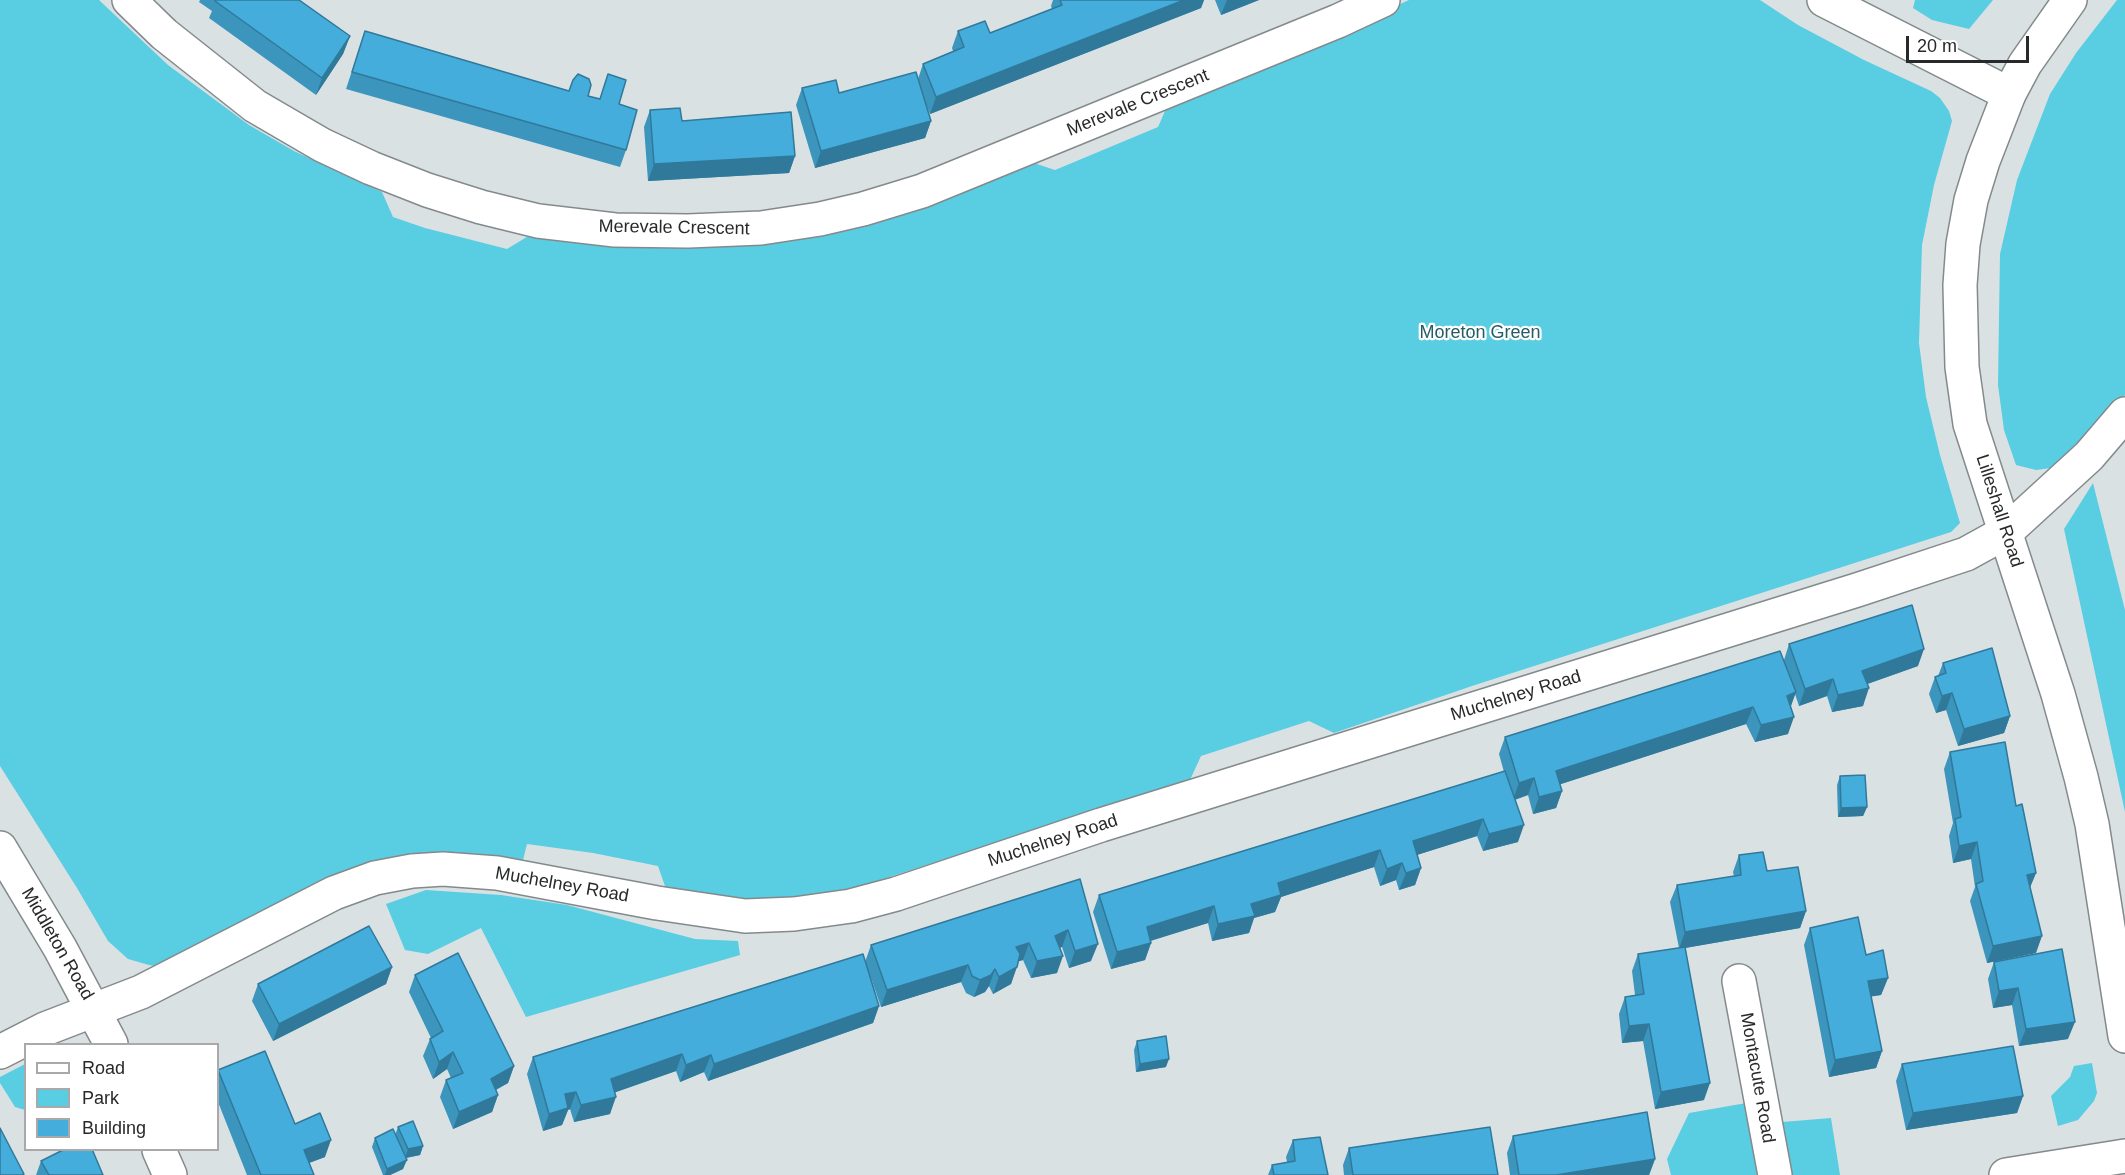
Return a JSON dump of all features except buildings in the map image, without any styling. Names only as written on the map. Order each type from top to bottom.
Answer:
[{"type":"street","name":"Merevale Crescent","points":[[129,0],[164,34],[255,106],[322,145],[372,168],[427,190],[481,207],[538,221],[615,230],[688,231],[761,228],[820,219],[922,191],[1338,21],[1383,0]]},
{"type":"street","points":[[1824,0],[2009,94]]},
{"type":"street","name":"Lilleshall Road","points":[[2070,0],[2044,35],[2009,94],[1983,161],[1971,200],[1963,244],[1960,285],[1962,367],[1970,424],[2058,694],[2081,777],[2092,824],[2125,1036]]},
{"type":"street","name":"Muchelney Road","points":[[95,1010],[141,992],[334,893],[375,878],[412,871],[443,869],[498,873],[657,903],[745,916],[794,914],[850,906],[896,894],[1124,818],[1966,554],[2006,532],[2089,456],[2125,414]]},
{"type":"street","name":"Middleton Road","points":[[0,848],[95,1010],[111,1043]]},
{"type":"street","name":"Montacute Road","points":[[1739,981],[1775,1175]]},
{"type":"street","name":"Middleton Road","points":[[0,1052],[45,1029],[95,1010]]},
{"type":"street","points":[[160,1151],[170,1175]]},
{"type":"street","points":[[2006,1175],[2125,1156]]},
{"type":"green space","name":"Moreton Green","points":[[0,0],[99,0],[168,65],[249,125],[294,151],[382,192],[393,217],[425,228],[507,249],[530,235],[672,247],[1028,161],[1055,170],[1158,127],[1168,104],[1335,34],[1409,0],[1760,0],[1798,25],[1864,60],[1931,91],[1940,98],[1949,111],[1952,121],[1934,185],[1922,245],[1919,343],[1926,397],[1960,523],[1951,532],[1475,685],[1334,733],[1309,721],[1201,756],[1190,780],[846,891],[764,902],[667,892],[658,866],[593,853],[527,844],[523,860],[483,854],[438,852],[395,858],[161,967],[149,965],[128,959],[108,941],[0,766]]},
{"type":"green space","points":[[1915,0],[1993,0],[1969,29],[1932,20],[1913,8]]},
{"type":"green space","points":[[2117,0],[2125,0],[2125,395],[2071,453],[2051,468],[2036,470],[2016,465],[2004,430],[1998,385],[2000,254],[2017,180],[2050,94],[2076,53]]},
{"type":"green space","points":[[2093,483],[2125,610],[2125,812],[2064,529]]},
{"type":"green space","points":[[426,890],[501,895],[567,905],[695,939],[738,941],[740,955],[526,1017],[481,928],[428,954],[405,950],[386,904]]},
{"type":"green space","points":[[2092,1063],[2097,1093],[2094,1101],[2078,1120],[2058,1126],[2051,1096],[2070,1077],[2074,1066]]},
{"type":"green space","points":[[24,1065],[24,1110],[15,1107],[0,1083],[0,1077]]},
{"type":"green space","points":[[1752,1102],[1758,1124],[1831,1118],[1840,1175],[1671,1175],[1667,1159],[1689,1113]]}]
